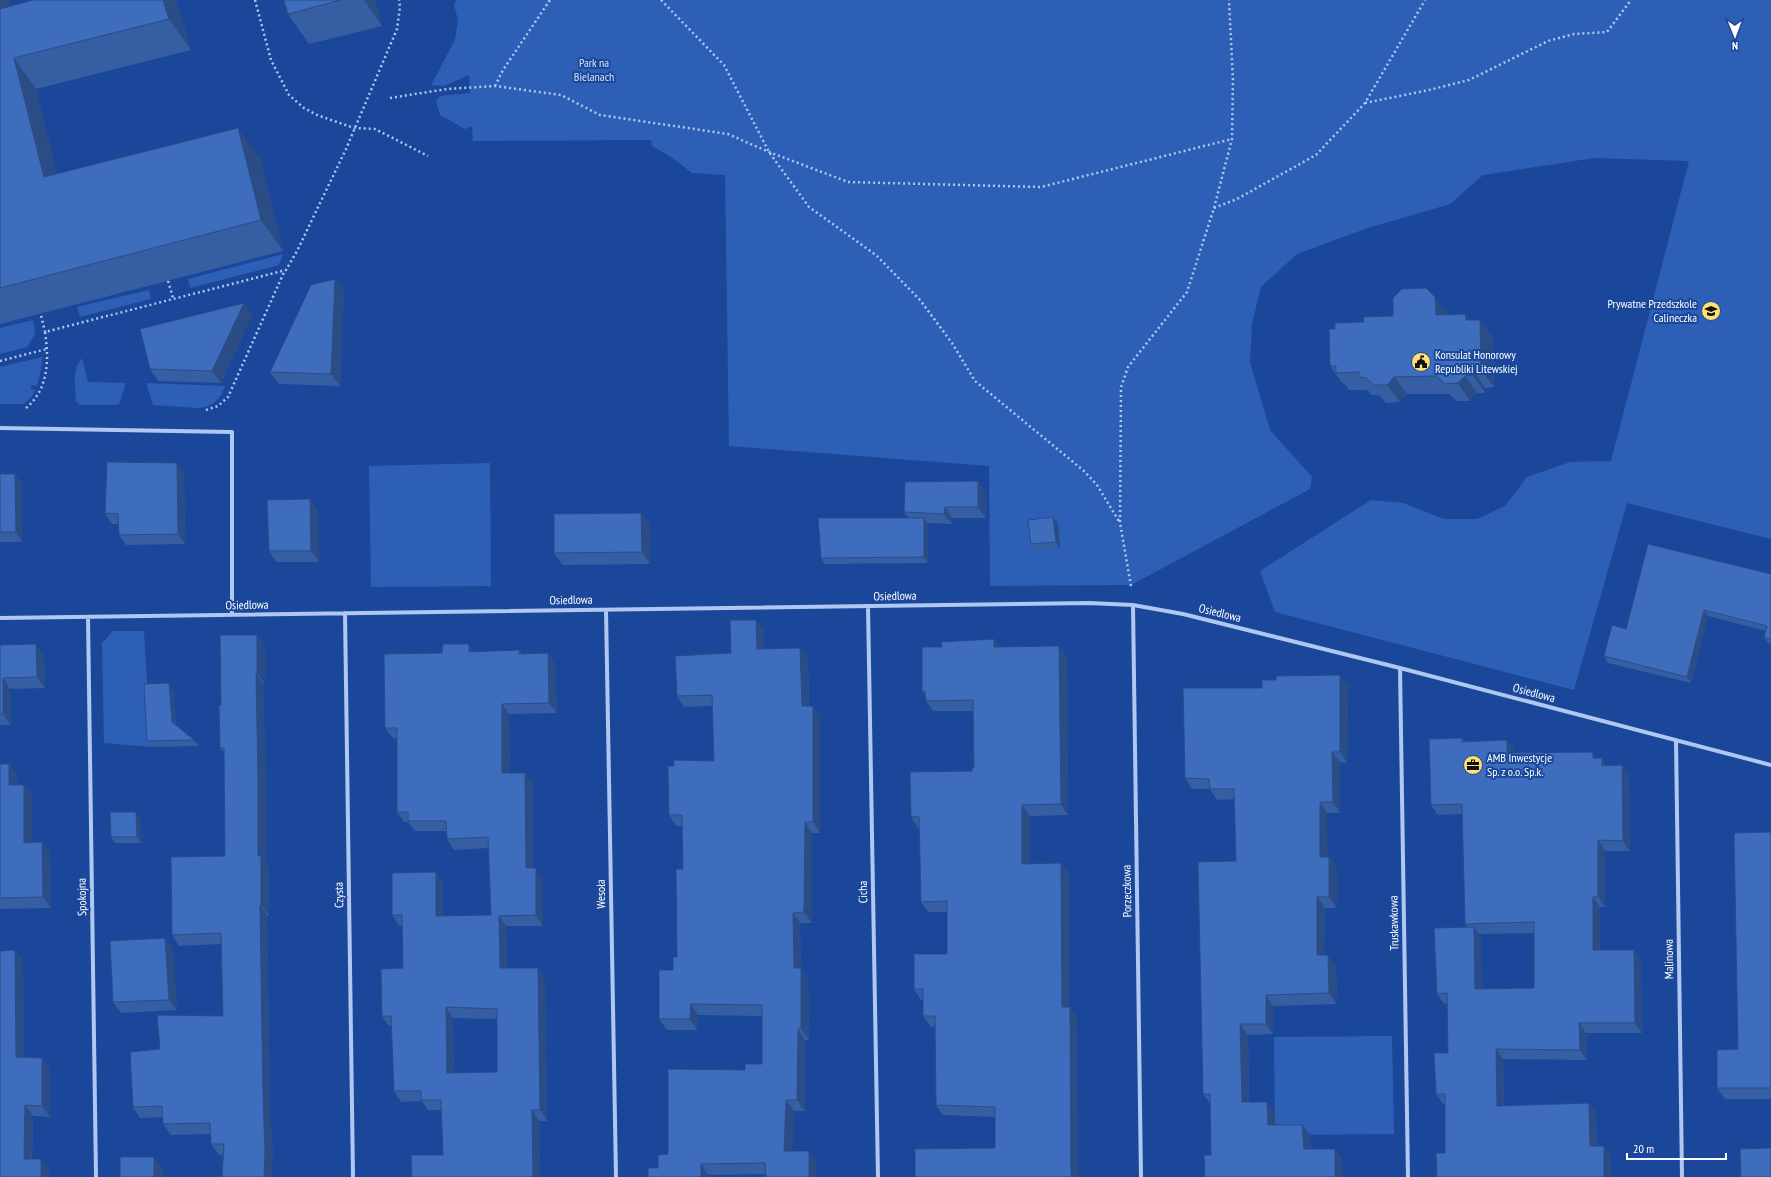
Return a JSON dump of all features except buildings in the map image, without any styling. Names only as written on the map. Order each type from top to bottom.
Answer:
[{"type":"street","points":[[0,428],[232,432],[232,615]]},
{"type":"street","name":"Osiedlowa","points":[[0,618],[1089,603],[1133,605],[1170,611],[1400,668],[1771,765]]},
{"type":"street","name":"Porzeczkowa","points":[[1133,605],[1141,1177]]},
{"type":"street","name":"Cicha","points":[[868,606],[878,1177]]},
{"type":"street","name":"Wesoła","points":[[606,610],[616,1177]]},
{"type":"street","name":"Czysta","points":[[344,613],[353,1177]]},
{"type":"street","name":"Spokojna","points":[[88,617],[96,1177]]},
{"type":"street","name":"Truskawkowa","points":[[1400,668],[1408,1177]]},
{"type":"street","name":"Malinowa","points":[[1676,740],[1682,1177]]},
{"type":"path","points":[[255,0],[271,60],[289,95],[304,108],[317,115],[354,128],[375,129],[428,156]]},
{"type":"path","points":[[204,411],[218,406],[228,397],[286,270],[297,251],[354,128],[397,30],[400,7],[399,0]]},
{"type":"path","points":[[495,86],[503,70],[550,0]]},
{"type":"path","points":[[661,0],[724,65],[768,152],[809,207],[876,255],[920,300],[952,343],[975,381],[1084,471],[1097,485],[1120,523]]},
{"type":"path","points":[[1133,605],[1120,523],[1121,387],[1128,367],[1187,292],[1214,208],[1232,139],[1233,81],[1229,0]]},
{"type":"path","points":[[1214,208],[1237,199],[1316,155],[1365,103],[1425,0]]},
{"type":"path","points":[[1365,103],[1469,80],[1548,41],[1574,34],[1607,32],[1631,0]]},
{"type":"path","points":[[390,98],[447,89],[495,86],[561,95],[600,115],[728,134],[768,152],[848,182],[1041,187],[1232,139]]},
{"type":"path","points":[[45,332],[286,270]]},
{"type":"path","points":[[168,281],[173,298]]},
{"type":"path","points":[[26,408],[35,401],[41,390],[47,365],[45,332],[39,304]]},
{"type":"path","points":[[0,361],[47,349]]},
{"type":"path","points":[[20,408],[33,408]]},
{"type":"green space","name":"Park na Bielanach","points":[[456,0],[1771,0],[1771,539],[1627,503],[1574,690],[1275,612],[1260,571],[1371,500],[1403,503],[1444,519],[1477,519],[1505,506],[1527,477],[1570,462],[1611,461],[1689,161],[1594,158],[1483,175],[1450,204],[1368,228],[1297,254],[1261,287],[1252,324],[1250,363],[1270,430],[1312,477],[1310,489],[1131,585],[990,586],[989,466],[729,446],[725,175],[692,173],[671,157],[652,146],[651,140],[473,141],[472,126],[465,129],[440,115],[436,101],[440,96],[470,93],[469,75],[444,86],[431,85],[455,40],[458,20],[454,5]]},
{"type":"green space","points":[[283,254],[279,265],[190,288],[188,279]]},
{"type":"green space","points":[[149,290],[151,299],[80,317],[77,307]]},
{"type":"green space","points":[[33,320],[35,334],[27,347],[0,354],[0,328]]},
{"type":"green space","points":[[42,357],[41,371],[37,386],[31,385],[31,389],[35,390],[32,396],[24,404],[0,404],[0,367]]},
{"type":"green space","points":[[82,358],[88,382],[126,383],[119,404],[80,405],[76,401],[75,373]]},
{"type":"green space","points":[[146,383],[225,386],[221,395],[215,402],[208,406],[198,408],[153,405]]},
{"type":"green space","points":[[490,463],[491,586],[371,587],[369,466]]},
{"type":"green space","points":[[113,631],[144,631],[151,747],[104,743],[102,643]]},
{"type":"green space","points":[[1392,1036],[1394,1134],[1275,1135],[1274,1037]]},
{"type":"place","name":"Prywatne Przedszkole Calineczka","points":[[1711,311]]},
{"type":"place","name":"Konsulat Honorowy Republiki Litewskiej","points":[[1421,362]]},
{"type":"place","name":"AMB Inwestycje Sp. z o.o. Sp.k.","points":[[1473,765]]}]
